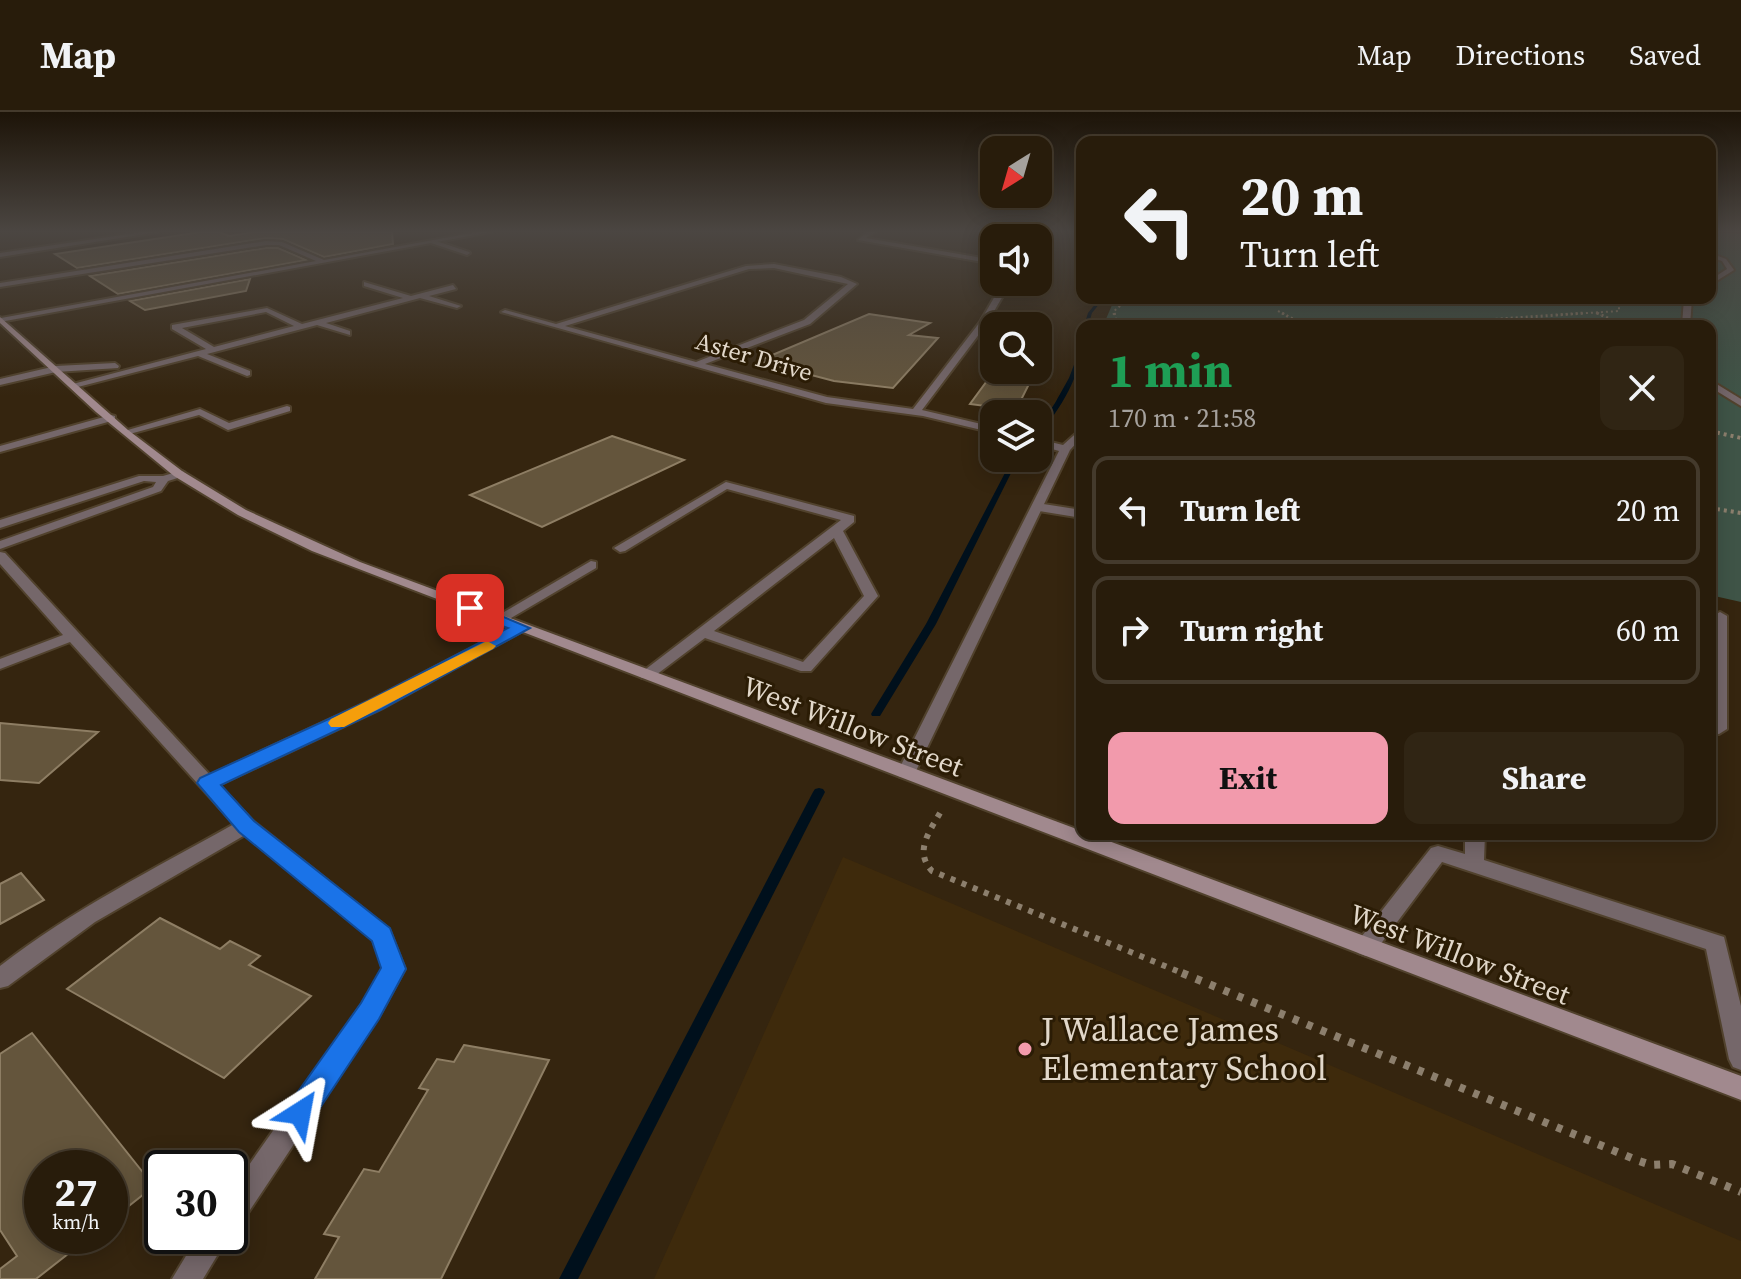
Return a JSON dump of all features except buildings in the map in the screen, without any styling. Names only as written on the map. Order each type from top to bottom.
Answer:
[{"type":"main road","name":"West Willow Street","points":[[1,319],[172,476],[296,539],[521,628],[1076,837]]},
{"type":"main road","name":"West Willow Street","points":[[1083,840],[1741,1088]]},
{"type":"street","points":[[1,319],[185,286]]},
{"type":"street","points":[[376,286],[457,306]]},
{"type":"street","points":[[557,326],[686,286]]},
{"type":"street","points":[[698,364],[807,322],[850,286]]},
{"type":"street","points":[[74,385],[453,287]]},
{"type":"street","points":[[915,412],[983,323],[999,296]]},
{"type":"street","points":[[212,349],[175,327],[267,310],[301,327]]},
{"type":"street","name":"Aster Drive","points":[[505,312],[826,400],[915,412],[980,427]]},
{"type":"street","points":[[317,323],[347,333]]},
{"type":"street","points":[[0,382],[56,369],[109,367],[193,354],[247,373]]},
{"type":"street","points":[[1716,387],[1741,403]]},
{"type":"street","points":[[126,432],[200,412],[228,427],[287,409]]},
{"type":"street","points":[[3,445],[111,418]]},
{"type":"street","points":[[906,773],[1065,449],[1076,437]]},
{"type":"street","points":[[1052,446],[1065,449]]},
{"type":"street","points":[[0,524],[143,478],[172,476]]},
{"type":"street","points":[[0,545],[157,489],[172,476]]},
{"type":"street","points":[[620,548],[726,485],[850,519],[647,675]]},
{"type":"street","points":[[1037,507],[1076,513]]},
{"type":"street","points":[[39,511],[33,517],[39,521],[81,517]]},
{"type":"street","points":[[703,632],[806,668],[871,596],[836,530]]},
{"type":"street","points":[[0,556],[246,826],[382,935],[394,969],[370,1011],[248,1189]]},
{"type":"street","points":[[499,619],[591,565]]},
{"type":"street","points":[[1716,729],[1719,729],[1720,616]]},
{"type":"street","points":[[208,783],[375,705],[521,628]]},
{"type":"street","points":[[0,664],[73,636]]},
{"type":"street","points":[[0,979],[25,958],[100,910],[246,826]]},
{"type":"street","points":[[1474,865],[1475,840]]},
{"type":"street","points":[[1366,947],[1438,853],[1716,943],[1741,1059]]},
{"type":"street","points":[[186,1279],[203,1254]]},
{"type":"path","points":[[1116,320],[1114,311],[1123,304]]},
{"type":"path","points":[[1484,320],[1619,311],[1616,304]]},
{"type":"path","points":[[1278,311],[1294,320]]},
{"type":"path","points":[[1595,312],[1612,320]]},
{"type":"path","points":[[1716,432],[1741,438]]},
{"type":"path","points":[[1716,509],[1741,513]]},
{"type":"path","points":[[940,813],[920,854],[922,863],[932,871],[1639,1161],[1651,1165],[1672,1164],[1741,1192]]},
{"type":"shaded area","name":"J Wallace James Elementary School","points":[[843,857],[1741,1241],[1741,1279],[654,1279]]},
{"type":"green space","points":[[1716,286],[1741,286],[1741,602],[1716,596],[1716,320],[1106,320],[1112,304],[1716,304]]},
{"type":"waterway","points":[[1088,320],[1097,304]]},
{"type":"waterway","points":[[1052,412],[1076,367]]},
{"type":"waterway","points":[[876,714],[931,624],[1008,472]]},
{"type":"waterway","points":[[568,1279],[819,792]]},
{"type":"slow traffic","points":[[337,723],[487,646]]},
{"type":"place","name":"J Wallace James Elementary School","points":[[1025,1049]]},
{"type":"route","points":[[300,1113],[370,1011],[394,969],[382,935],[246,826],[208,783],[375,705],[521,628],[470,608]]}]
